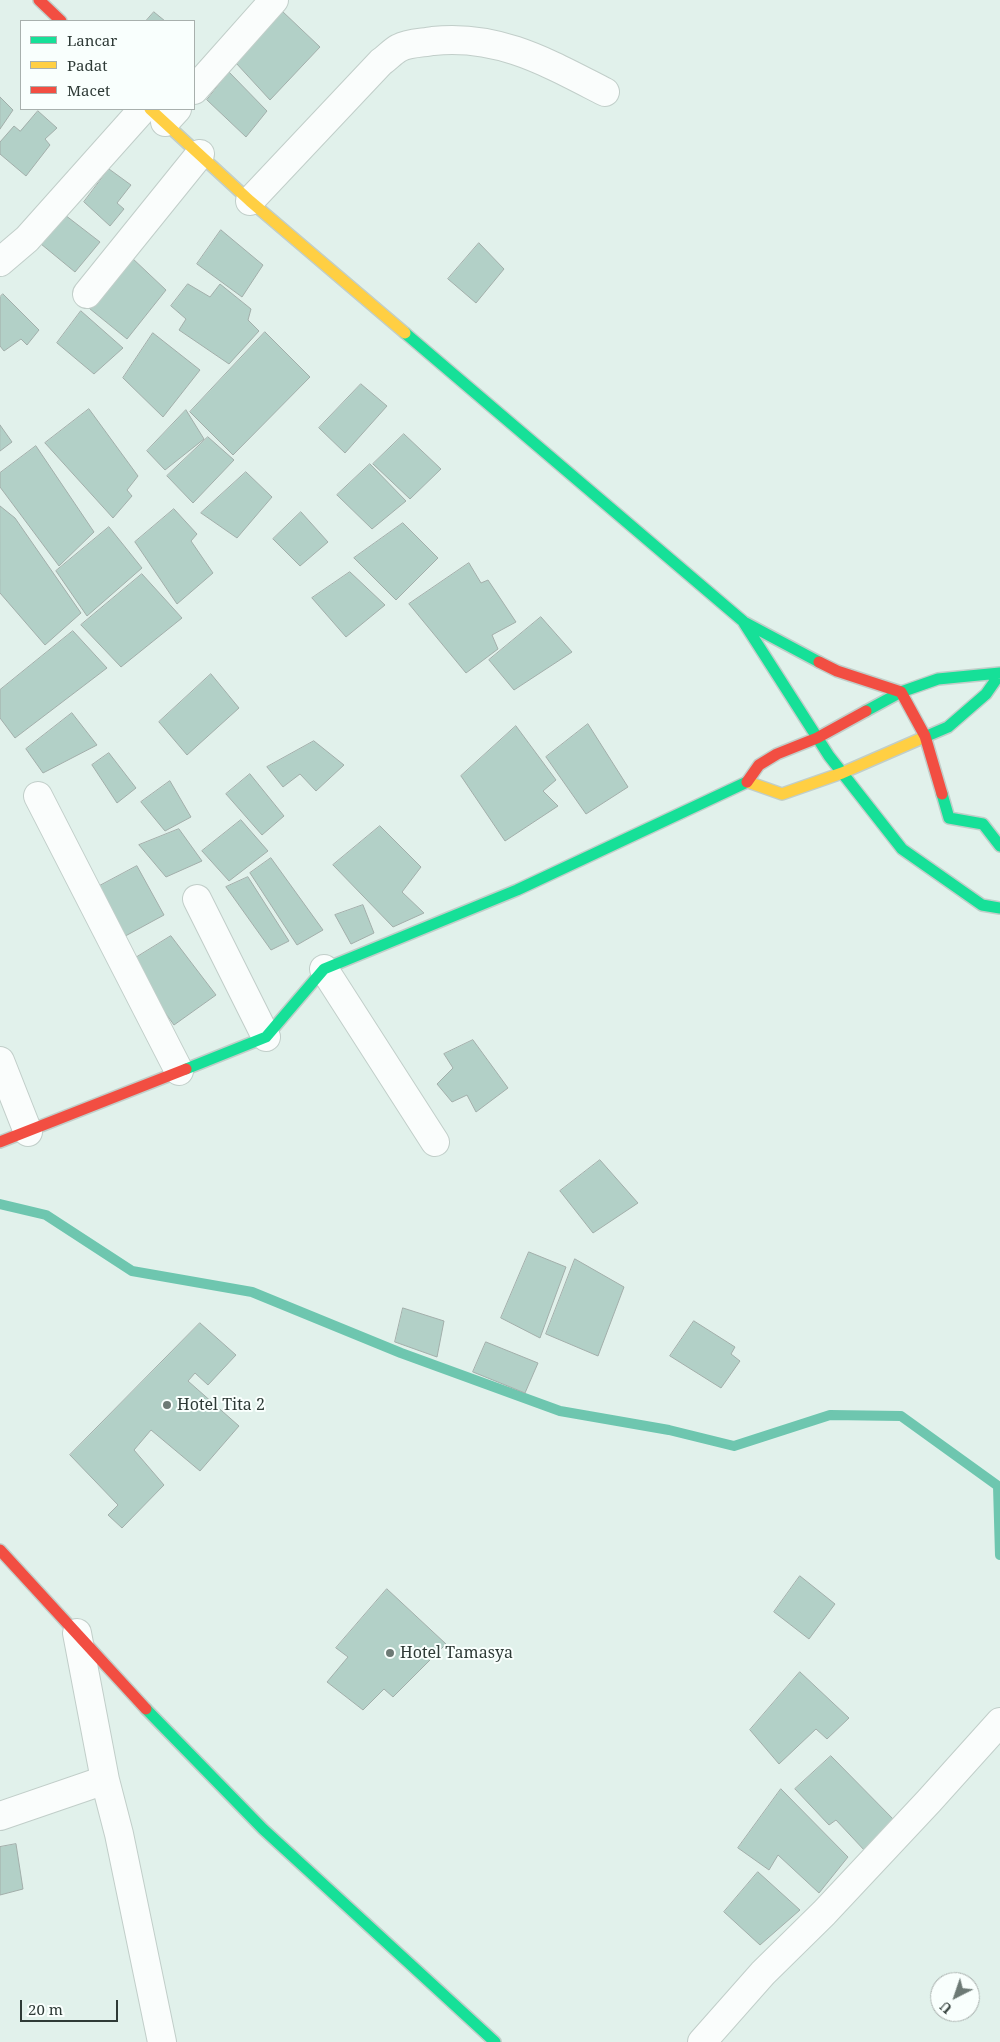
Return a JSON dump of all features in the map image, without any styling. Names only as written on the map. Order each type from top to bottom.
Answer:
[{"type":"main road","points":[[39,0],[60,20]]},
{"type":"main road","points":[[159,112],[250,201],[744,622],[837,670],[901,692],[925,736],[949,818],[983,824],[1000,846]]},
{"type":"main road","points":[[744,622],[802,710],[817,738],[902,849],[982,905],[1000,908]]},
{"type":"main road","points":[[0,1142],[266,1037],[324,969],[517,890],[748,782],[759,765],[777,754],[817,738],[901,692],[938,679],[1000,674]]},
{"type":"main road","points":[[748,782],[782,794],[842,773],[925,736],[948,728],[958,716],[986,694],[1000,674]]},
{"type":"main road","points":[[0,1550],[167,1732],[263,1829],[495,2042]]},
{"type":"street","points":[[195,89],[274,0]]},
{"type":"street","points":[[250,201],[381,62],[399,48],[421,43],[458,39],[486,42],[545,61],[605,92]]},
{"type":"street","points":[[0,262],[27,239],[159,112]]},
{"type":"street","points":[[87,294],[200,154]]},
{"type":"street","points":[[38,796],[179,1071]]},
{"type":"street","points":[[197,899],[266,1037]]},
{"type":"street","points":[[324,969],[435,1142]]},
{"type":"street","points":[[0,1061],[28,1132]]},
{"type":"street","points":[[77,1634],[104,1780],[119,1834],[162,2042]]},
{"type":"street","points":[[702,2042],[763,1973],[824,1914],[1000,1722]]},
{"type":"street","points":[[0,1816],[104,1780]]},
{"type":"building","points":[[282,11],[320,47],[270,100],[236,63]]},
{"type":"building","points":[[154,12],[164,20],[147,20]]},
{"type":"building","points":[[229,72],[267,111],[246,137],[207,100]]},
{"type":"building","points":[[0,97],[13,110],[0,129]]},
{"type":"building","points":[[38,111],[57,128],[45,139],[50,145],[26,176],[0,154],[0,142],[14,126],[20,131]]},
{"type":"building","points":[[109,169],[131,185],[117,203],[124,209],[110,226],[84,202]]},
{"type":"building","points":[[65,215],[100,242],[75,272],[41,244]]},
{"type":"building","points":[[221,230],[263,265],[242,297],[197,264]]},
{"type":"building","points":[[479,243],[504,269],[476,303],[448,279]]},
{"type":"building","points":[[131,257],[166,290],[127,339],[84,304]]},
{"type":"building","points":[[188,284],[210,297],[220,284],[251,309],[248,320],[259,331],[229,364],[179,330],[186,319],[171,306]]},
{"type":"building","points":[[3,294],[39,330],[27,345],[21,339],[4,351],[0,346],[0,297]]},
{"type":"building","points":[[81,311],[123,348],[94,374],[57,343]]},
{"type":"building","points":[[265,332],[310,377],[233,455],[190,412]]},
{"type":"building","points":[[153,333],[200,370],[163,417],[123,378]]},
{"type":"building","points":[[361,384],[387,406],[345,453],[319,428]]},
{"type":"building","points":[[89,409],[138,476],[127,490],[132,496],[113,518],[45,443]]},
{"type":"building","points":[[186,410],[204,439],[165,470],[147,451]]},
{"type":"building","points":[[0,425],[12,442],[0,451]]},
{"type":"building","points":[[404,434],[441,469],[410,499],[373,464]]},
{"type":"building","points":[[208,437],[234,460],[193,503],[167,476]]},
{"type":"building","points":[[36,446],[94,532],[59,566],[0,487],[0,473]]},
{"type":"building","points":[[370,464],[406,501],[372,529],[337,495]]},
{"type":"building","points":[[246,472],[272,497],[237,538],[201,513]]},
{"type":"building","points":[[0,506],[15,518],[81,613],[45,645],[0,593]]},
{"type":"building","points":[[174,509],[197,534],[191,541],[213,573],[177,604],[135,542]]},
{"type":"building","points":[[301,512],[328,542],[300,566],[273,539]]},
{"type":"building","points":[[403,523],[438,558],[396,600],[354,558]]},
{"type":"building","points":[[109,527],[142,568],[87,616],[56,571]]},
{"type":"building","points":[[469,563],[481,583],[488,580],[516,622],[492,635],[498,649],[466,673],[409,604]]},
{"type":"building","points":[[350,572],[385,605],[346,637],[312,598]]},
{"type":"building","points":[[142,574],[182,618],[121,667],[81,625]]},
{"type":"building","points":[[541,617],[572,652],[514,690],[489,660]]},
{"type":"building","points":[[73,631],[107,668],[15,738],[0,718],[0,690]]},
{"type":"building","points":[[211,674],[239,708],[187,755],[159,722]]},
{"type":"building","points":[[72,713],[97,745],[43,773],[26,749]]},
{"type":"building","points":[[588,724],[628,787],[586,814],[546,757]]},
{"type":"building","points":[[516,726],[556,780],[543,791],[558,806],[505,841],[461,776]]},
{"type":"building","points":[[314,741],[344,765],[316,791],[300,774],[283,787],[267,767]]},
{"type":"building","points":[[109,753],[136,788],[117,803],[92,765]]},
{"type":"building","points":[[250,774],[284,816],[262,835],[226,794]]},
{"type":"building","points":[[170,781],[191,817],[165,831],[141,802]]},
{"type":"building","points":[[241,820],[268,851],[229,881],[202,851]]},
{"type":"building","points":[[380,826],[421,867],[402,892],[424,913],[393,927],[333,865]]},
{"type":"building","points":[[179,829],[202,861],[166,877],[139,845]]},
{"type":"building","points":[[271,858],[323,930],[297,945],[250,873]]},
{"type":"building","points":[[137,866],[164,915],[118,940],[92,890]]},
{"type":"building","points":[[248,877],[289,941],[271,950],[226,887]]},
{"type":"building","points":[[363,905],[374,933],[351,944],[335,915]]},
{"type":"building","points":[[171,936],[216,995],[174,1025],[129,962]]},
{"type":"building","points":[[473,1040],[508,1088],[476,1112],[467,1095],[452,1102],[437,1084],[453,1068],[444,1054]]},
{"type":"building","points":[[600,1160],[638,1203],[593,1233],[560,1191]]},
{"type":"building","points":[[529,1252],[566,1267],[540,1338],[501,1318]]},
{"type":"building","points":[[575,1259],[624,1287],[598,1356],[546,1334]]},
{"type":"building","points":[[403,1308],[444,1321],[437,1357],[395,1342]]},
{"type":"building","points":[[694,1321],[735,1347],[731,1354],[740,1361],[721,1388],[670,1356]]},
{"type":"building","name":"Hotel Tita 2","points":[[200,1323],[236,1355],[208,1385],[195,1373],[188,1381],[239,1426],[200,1471],[151,1430],[134,1450],[164,1485],[122,1528],[108,1515],[118,1505],[70,1455]]},
{"type":"building","points":[[486,1342],[538,1363],[525,1393],[473,1372]]},
{"type":"building","points":[[800,1576],[835,1604],[809,1639],[774,1612]]},
{"type":"building","name":"Hotel Tamasya","points":[[387,1589],[446,1644],[393,1697],[384,1689],[363,1710],[327,1682],[348,1657],[336,1648]]},
{"type":"building","points":[[800,1672],[849,1718],[827,1739],[816,1729],[779,1764],[750,1730]]},
{"type":"building","points":[[831,1756],[896,1822],[865,1851],[836,1820],[829,1825],[795,1789]]},
{"type":"building","points":[[781,1789],[848,1857],[819,1893],[778,1855],[769,1870],[738,1848]]},
{"type":"building","points":[[16,1844],[23,1889],[0,1895],[0,1847]]},
{"type":"building","points":[[758,1872],[800,1910],[760,1945],[724,1912]]},
{"type":"waterway","points":[[0,1204],[46,1215],[132,1271],[252,1292],[401,1353],[560,1411],[669,1430],[734,1446],[830,1415],[901,1416],[998,1486],[1000,1555]]},
{"type":"traffic: fast","points":[[405,333],[744,622],[819,662]]},
{"type":"traffic: fast","points":[[744,623],[829,756],[902,849],[982,905],[1000,908]]},
{"type":"traffic: fast","points":[[866,711],[901,692],[938,679],[1000,673]]},
{"type":"traffic: fast","points":[[920,739],[948,727],[986,694],[1000,674]]},
{"type":"traffic: fast","points":[[186,1069],[266,1037],[324,969],[517,890],[747,782]]},
{"type":"traffic: fast","points":[[942,794],[949,818],[983,824],[1000,846]]},
{"type":"traffic: fast","points":[[146,1709],[263,1829],[495,2042]]},
{"type":"traffic: slow","points":[[151,110],[250,201],[405,333]]},
{"type":"traffic: slow","points":[[748,782],[782,794],[842,773],[920,739]]},
{"type":"traffic: jam","points":[[39,0],[60,20]]},
{"type":"traffic: jam","points":[[819,662],[837,671],[901,692],[925,736],[942,794]]},
{"type":"traffic: jam","points":[[747,782],[759,765],[777,754],[817,738],[866,711]]},
{"type":"traffic: jam","points":[[0,1142],[186,1069]]},
{"type":"traffic: jam","points":[[0,1550],[146,1709]]},
{"type":"place","name":"Hotel Tita 2","points":[[167,1405]]},
{"type":"place","name":"Hotel Tamasya","points":[[390,1653]]}]
